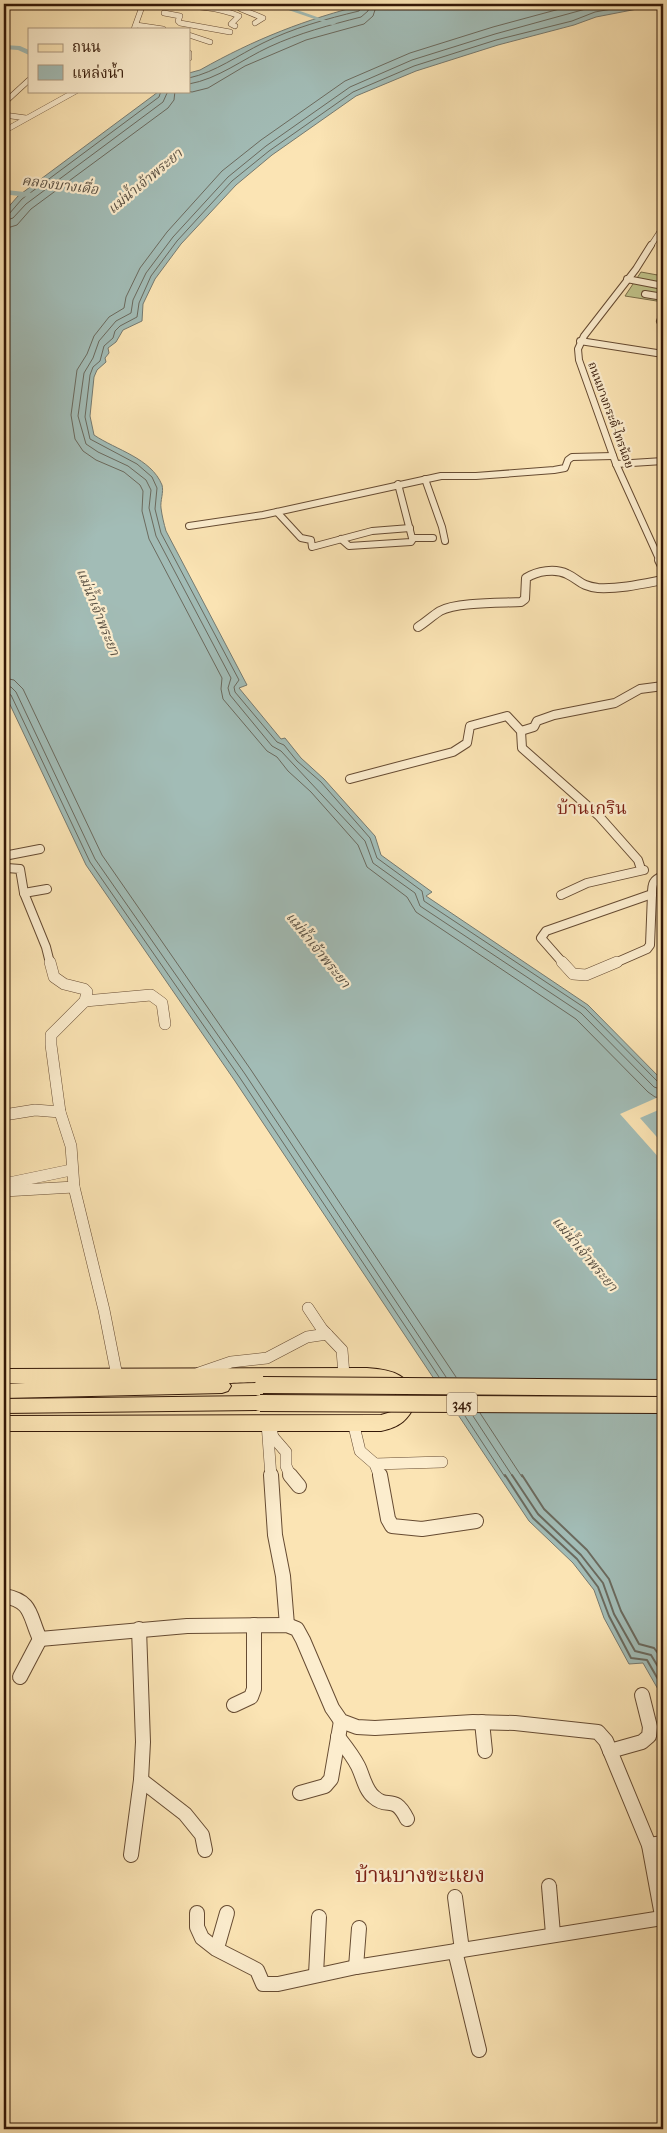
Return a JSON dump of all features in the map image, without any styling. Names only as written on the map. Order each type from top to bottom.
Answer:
[{"type":"main road","points":[[4,1376],[344,1375],[382,1377],[395,1380],[402,1386],[407,1403],[401,1416],[393,1421],[4,1424]]},
{"type":"main road","name":"345","points":[[29,1397],[663,1388]]},
{"type":"main road","points":[[4,1390],[29,1397]]},
{"type":"main road","name":"345","points":[[262,1394],[663,1405]]},
{"type":"main road","points":[[4,1407],[29,1397]]},
{"type":"street","points":[[89,5],[100,4]]},
{"type":"street","points":[[143,6],[153,4]]},
{"type":"street","points":[[214,4],[228,4]]},
{"type":"street","points":[[238,4],[238,7],[241,9],[263,18],[255,23]]},
{"type":"street","points":[[312,7],[322,4]]},
{"type":"street","points":[[143,6],[214,10],[235,14],[239,16],[231,24],[235,26]]},
{"type":"street","points":[[143,6],[135,27],[149,28]]},
{"type":"street","points":[[143,6],[175,14],[181,17],[178,21],[180,23],[230,32]]},
{"type":"street","points":[[190,35],[210,42]]},
{"type":"street","points":[[4,103],[28,81]]},
{"type":"street","points":[[4,131],[74,92]]},
{"type":"street","points":[[4,115],[26,118]]},
{"type":"street","points":[[4,125],[12,126]]},
{"type":"street","points":[[662,230],[580,341],[663,354]]},
{"type":"street","points":[[627,279],[663,286]]},
{"type":"street","points":[[644,294],[663,297]]},
{"type":"street","points":[[660,321],[663,314]]},
{"type":"street","name":"ถนนบางกระดี่-ไทรน้อย","points":[[580,341],[578,349],[579,360],[613,456],[663,568]]},
{"type":"street","points":[[189,526],[244,519],[441,476],[476,476],[563,468],[566,467],[568,460],[572,457],[613,456]]},
{"type":"street","points":[[616,464],[663,461]]},
{"type":"street","points":[[425,480],[434,501],[436,513],[444,525],[445,541]]},
{"type":"street","points":[[398,484],[413,539]]},
{"type":"street","points":[[277,512],[301,538],[310,540],[312,547],[387,529],[410,528]]},
{"type":"street","points":[[341,539],[349,546],[411,542],[413,539],[433,538]]},
{"type":"street","points":[[418,627],[429,622],[440,611],[454,606],[521,602],[525,599],[526,578],[534,574],[561,572],[582,585],[596,587],[663,580]]},
{"type":"street","points":[[521,731],[534,727],[537,722],[554,714],[615,703],[640,689],[663,686]]},
{"type":"street","points":[[350,778],[453,752],[467,745],[470,739],[470,726],[507,716],[521,731],[522,748],[599,816],[638,860],[642,868]]},
{"type":"street","points":[[602,826],[642,868],[659,878]]},
{"type":"street","points":[[4,856],[40,848]]},
{"type":"street","points":[[4,865],[7,868],[20,869],[24,893],[46,947],[54,977],[64,984],[84,989],[87,992],[85,1001],[51,1035],[60,1112],[71,1146],[71,1170],[74,1188],[104,1310],[117,1376]]},
{"type":"street","points":[[561,895],[588,883],[642,868]]},
{"type":"street","points":[[652,894],[546,931],[541,938],[573,974],[586,974],[647,950],[651,940],[653,881],[659,878]]},
{"type":"street","points":[[24,893],[47,889]]},
{"type":"street","points":[[85,1001],[152,995],[162,1003],[165,1024]]},
{"type":"street","points":[[4,1115],[35,1110],[60,1112]]},
{"type":"street","points":[[4,1184],[71,1170]]},
{"type":"street","points":[[4,1191],[74,1188]]},
{"type":"street","points":[[308,1308],[314,1318],[342,1350],[344,1375]]},
{"type":"street","points":[[191,1376],[231,1362],[268,1358],[307,1337],[327,1334]]},
{"type":"street","points":[[353,1422],[360,1451],[375,1464],[382,1480],[388,1519],[392,1526],[418,1529],[476,1521]]},
{"type":"street","points":[[268,1423],[273,1437],[286,1452],[286,1466],[290,1477],[299,1486]]},
{"type":"street","points":[[268,1423],[275,1535],[283,1576],[287,1624]]},
{"type":"street","points":[[375,1464],[442,1462]]},
{"type":"street","points":[[4,1596],[17,1597],[26,1602],[40,1639],[20,1677]]},
{"type":"street","points":[[40,1639],[51,1640],[138,1628],[287,1624],[297,1629],[303,1640],[332,1708],[341,1721],[356,1728],[482,1722],[515,1723],[598,1732],[606,1741],[656,1844],[663,1919],[553,1934],[316,1974],[278,1984],[263,1984],[257,1970],[228,1956],[204,1940],[198,1932],[197,1912]]},
{"type":"street","points":[[234,1705],[251,1697],[254,1689],[254,1625]]},
{"type":"street","points":[[131,1855],[141,1780],[143,1742],[138,1628]]},
{"type":"street","points":[[610,1751],[642,1742],[649,1736],[650,1727],[642,1695]]},
{"type":"street","points":[[300,1793],[325,1786],[331,1779],[341,1721]]},
{"type":"street","points":[[482,1722],[485,1751]]},
{"type":"street","points":[[338,1737],[357,1763],[372,1796],[384,1802],[396,1802],[401,1806],[407,1819]]},
{"type":"street","points":[[141,1780],[191,1820],[194,1829],[202,1835],[205,1850]]},
{"type":"street","points":[[549,1886],[553,1934]]},
{"type":"street","points":[[455,1896],[458,1950],[479,2050]]},
{"type":"street","points":[[217,1948],[226,1913]]},
{"type":"street","points":[[316,1974],[319,1917]]},
{"type":"street","points":[[356,1967],[359,1928]]},
{"type":"green space","points":[[641,272],[663,276],[663,302],[625,296]]},
{"type":"water","name":"แม่น้ำเจ้าพระยา","points":[[367,4],[663,4],[596,17],[416,71],[356,96],[272,155],[236,185],[181,244],[155,279],[143,304],[142,321],[123,330],[116,342],[108,348],[109,353],[105,358],[106,362],[97,370],[94,377],[90,416],[94,435],[141,461],[157,476],[162,485],[161,508],[166,531],[247,685],[239,688],[281,739],[285,738],[301,758],[324,779],[375,836],[381,855],[432,892],[426,896],[588,1005],[663,1081],[663,1698],[643,1663],[629,1664],[604,1618],[594,1590],[573,1563],[529,1521],[235,1081],[86,865],[4,692],[4,212],[18,196],[158,92],[190,92],[190,73],[200,70],[261,39],[323,16]]},
{"type":"pier","points":[[663,1095],[663,1108],[640,1118],[663,1144],[663,1159],[661,1160],[620,1114]]},
{"type":"waterway","points":[[274,4],[334,24]]},
{"type":"waterway","points":[[4,47],[20,48],[28,52]]},
{"type":"waterway","name":"คลองบางเดื่อ","points":[[4,192],[31,195]]},
{"type":"district","name":"บ้านเกริน","points":[[592,808]]},
{"type":"district","name":"บ้านบางขะแยง","points":[[420,1875]]}]
